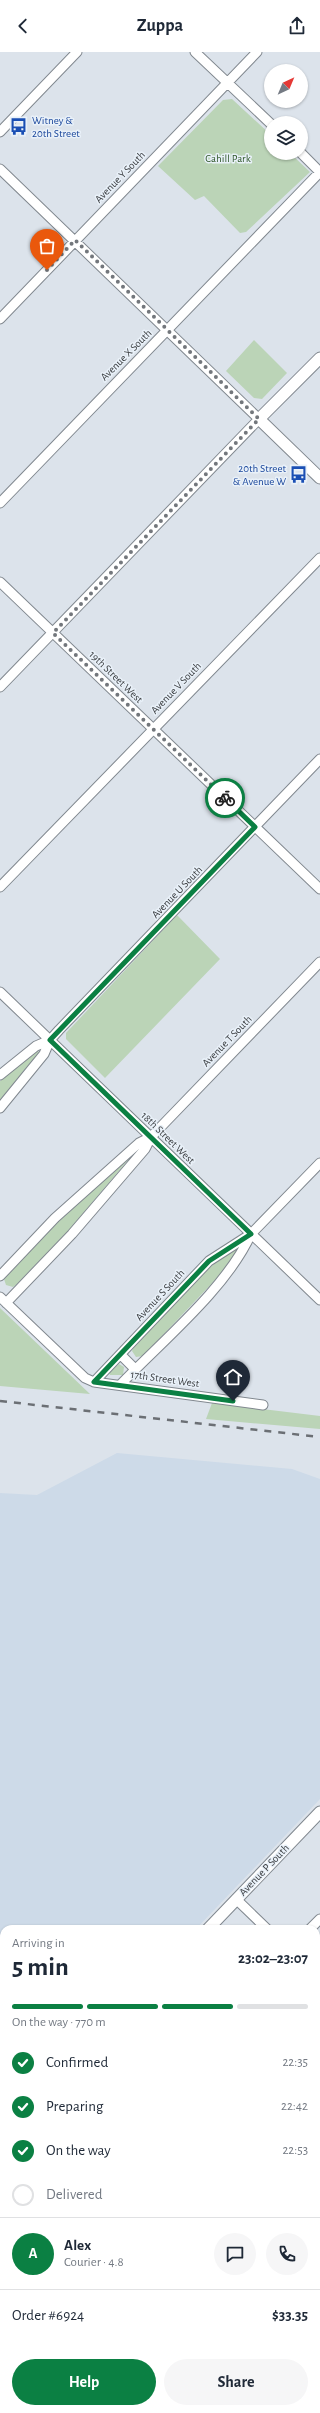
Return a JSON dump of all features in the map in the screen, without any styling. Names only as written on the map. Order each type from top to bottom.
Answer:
[{"type":"main road","points":[[320,358],[259,419],[320,478]]},
{"type":"main road","name":"Avenue P South","points":[[212,1925],[320,1812]]},
{"type":"street","points":[[0,132],[78,52]]},
{"type":"street","points":[[195,52],[264,117]]},
{"type":"street","name":"Avenue Y South","points":[[0,319],[257,52]]},
{"type":"street","points":[[308,160],[320,172]]},
{"type":"street","points":[[0,169],[259,419],[0,687]]},
{"type":"street","name":"Avenue X South","points":[[0,503],[320,172]]},
{"type":"street","name":"Avenue V South","points":[[0,887],[320,558]]},
{"type":"street","name":"19th Street West","points":[[0,582],[320,889]]},
{"type":"street","name":"Avenue U South","points":[[0,1108],[44,1054],[50,1040],[320,759]]},
{"type":"street","name":"Avenue T South","points":[[0,1276],[55,1218],[139,1143],[150,1137],[320,962]]},
{"type":"street","name":"18th Street West","points":[[0,992],[320,1300]]},
{"type":"street","name":"Avenue U South","points":[[0,1075],[36,1046],[50,1040]]},
{"type":"street","name":"Avenue T South","points":[[3,1300],[72,1234],[145,1149],[150,1137]]},
{"type":"street","name":"Avenue S South","points":[[94,1382],[209,1261],[251,1234],[320,1163]]},
{"type":"street","name":"Avenue S South","points":[[120,1385],[222,1281],[244,1248],[251,1234]]},
{"type":"street","name":"17th Street West","points":[[3,1300],[85,1378],[94,1382],[263,1405]]},
{"type":"street","points":[[121,1355],[135,1369]]},
{"type":"street","points":[[236,1899],[263,1925]]},
{"type":"shaded area","points":[[117,1453],[292,1469],[320,1479],[320,1799],[200,1925],[0,1925],[0,1493],[37,1495]]},
{"type":"green space","name":"Cahill Park","points":[[232,99],[264,129],[264,160],[297,160],[310,172],[246,232],[240,233],[204,196],[195,200],[158,166],[223,100]]},
{"type":"green space","points":[[254,340],[287,373],[262,399],[254,398],[226,371]]},
{"type":"green space","points":[[177,915],[220,959],[105,1078],[66,1039],[66,1033]]},
{"type":"green space","points":[[37,1050],[39,1052],[0,1100],[0,1081]]},
{"type":"green space","points":[[140,1146],[69,1230],[17,1284],[13,1287],[6,1285],[4,1279],[6,1275],[59,1221]]},
{"type":"green space","points":[[235,1248],[238,1250],[218,1277],[143,1356],[136,1357],[132,1351],[134,1347],[209,1268]]},
{"type":"green space","points":[[0,1308],[90,1394],[0,1386]]},
{"type":"green space","points":[[119,1364],[124,1367],[123,1375],[110,1375],[109,1372]]},
{"type":"green space","points":[[212,1403],[320,1416],[320,1429],[206,1419]]},
{"type":"railway","points":[[0,1401],[320,1437]]},
{"type":"way so far","points":[[47,270],[75,240],[259,419],[53,633],[225,798]]},
{"type":"place","name":"Witney & 20th Street","points":[[19,126]]},
{"type":"place","name":"20th Street & Avenue W","points":[[299,474]]},
{"type":"route","points":[[225,798],[255,827],[50,1040],[251,1234],[209,1261],[94,1382],[233,1401]]}]
